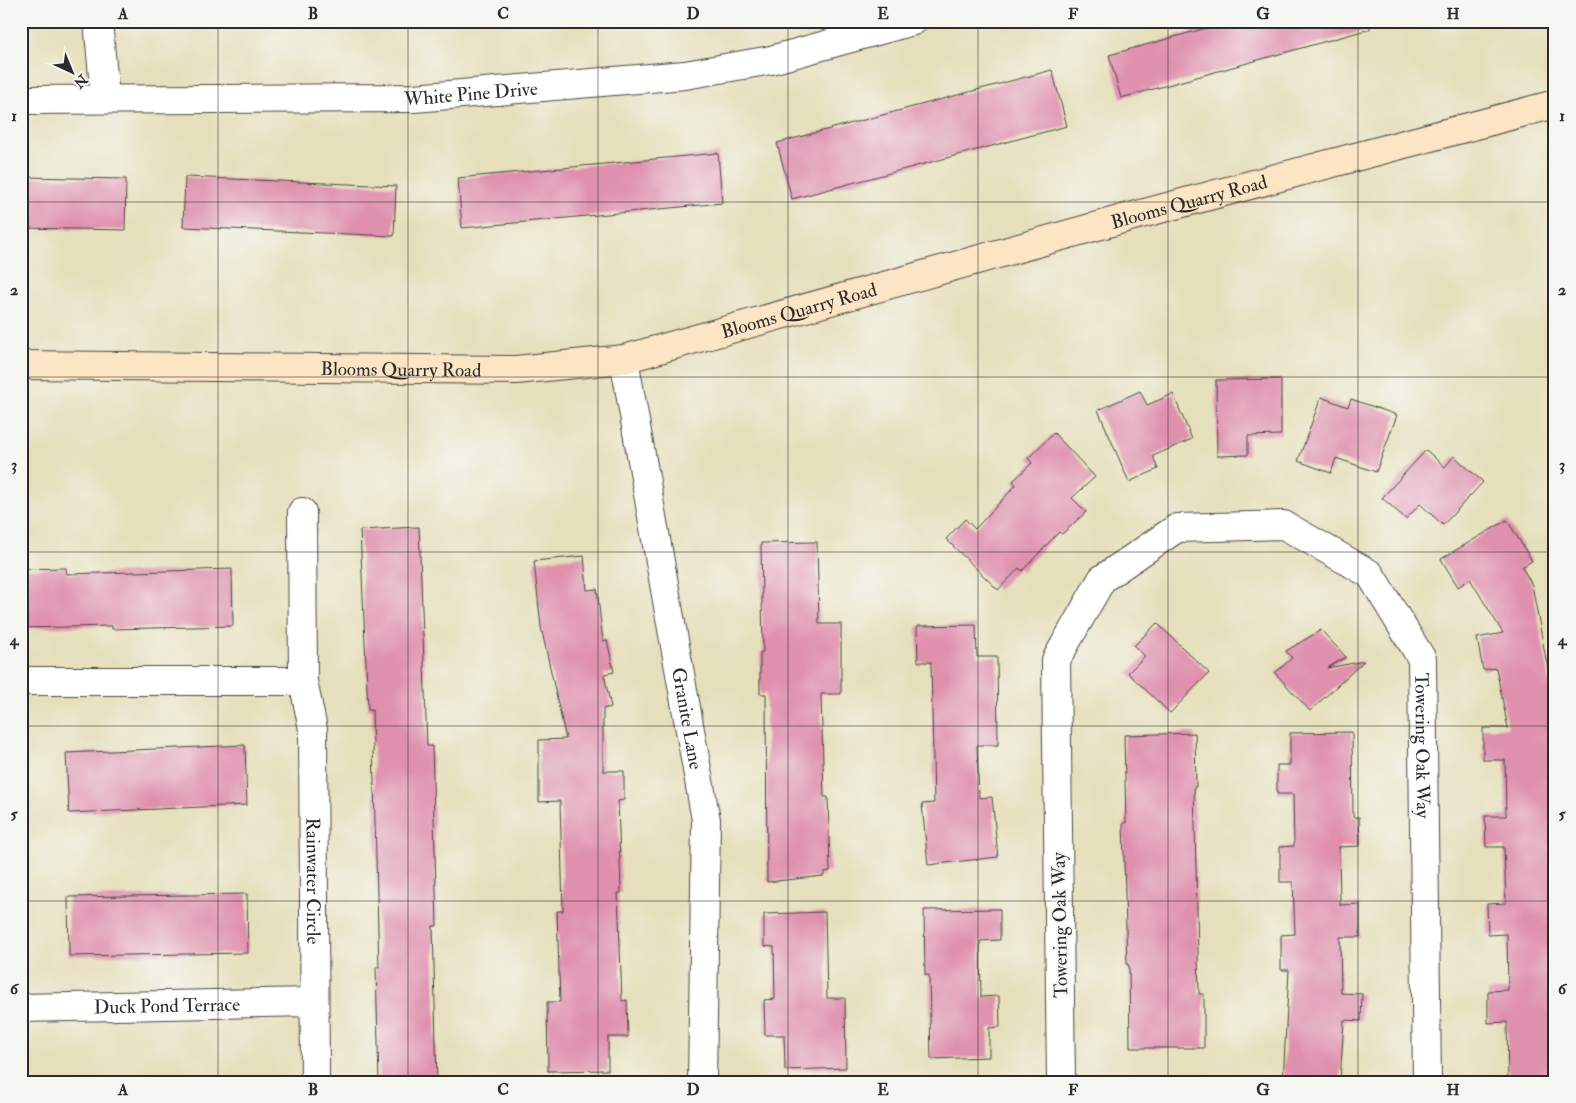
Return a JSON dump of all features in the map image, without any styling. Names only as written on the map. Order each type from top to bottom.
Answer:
[{"type":"street","points":[[98,21],[105,98]]},
{"type":"street","name":"White Pine Drive","points":[[21,100],[105,98],[414,98],[685,76],[771,60],[913,21]]},
{"type":"street","name":"Blooms Quarry Road","points":[[21,365],[516,370],[624,359],[1126,218],[1555,104]]},
{"type":"street","name":"Granite Lane","points":[[624,359],[706,820],[702,1082]]},
{"type":"street","name":"Rainwater Circle","points":[[302,512],[303,681],[313,729],[315,1082]]},
{"type":"street","name":"Towering Oak Way","points":[[1060,1082],[1056,660],[1102,579],[1177,528],[1284,525],[1370,574],[1422,659],[1427,1082]]},
{"type":"street","points":[[21,681],[303,681]]},
{"type":"street","name":"Duck Pond Terrace","points":[[21,1008],[314,1002]]},
{"type":"building","points":[[1232,21],[1369,21],[1370,29],[1121,98],[1109,55]]},
{"type":"building","points":[[1052,70],[1067,126],[792,199],[777,143]]},
{"type":"building","points":[[718,153],[722,203],[462,228],[458,178]]},
{"type":"building","points":[[21,177],[126,179],[125,230],[21,228]]},
{"type":"building","points":[[185,177],[396,186],[394,236],[183,227]]},
{"type":"building","points":[[1281,379],[1281,435],[1248,436],[1248,455],[1217,456],[1216,380]]},
{"type":"building","points":[[1140,391],[1147,405],[1173,394],[1192,439],[1153,456],[1158,469],[1129,482],[1098,410]]},
{"type":"building","points":[[1321,397],[1348,407],[1351,399],[1397,415],[1376,472],[1336,458],[1331,473],[1298,461]]},
{"type":"building","points":[[1054,433],[1095,477],[1072,498],[1086,512],[1062,534],[1059,532],[1022,571],[1019,568],[998,590],[946,539],[965,519],[975,529],[1016,485],[1013,481],[1032,463],[1028,458]]},
{"type":"building","points":[[1426,450],[1445,467],[1454,456],[1483,482],[1443,525],[1420,504],[1406,519],[1382,498]]},
{"type":"building","points":[[1507,520],[1532,561],[1522,567],[1532,585],[1554,702],[1550,703],[1551,754],[1555,753],[1555,791],[1551,791],[1553,842],[1555,842],[1555,879],[1552,879],[1555,965],[1552,965],[1555,1082],[1508,1082],[1507,1022],[1488,1023],[1488,991],[1508,990],[1507,934],[1488,935],[1487,904],[1506,903],[1504,847],[1486,847],[1485,816],[1506,816],[1505,760],[1483,760],[1483,728],[1508,728],[1496,668],[1483,670],[1477,638],[1503,633],[1470,579],[1458,587],[1441,559]]},
{"type":"building","points":[[419,527],[427,746],[432,746],[437,926],[433,926],[437,1082],[379,1082],[376,967],[379,967],[372,710],[368,710],[360,530]]},
{"type":"building","points":[[817,542],[819,624],[841,624],[841,694],[821,694],[824,797],[828,797],[830,871],[824,872],[824,876],[767,882],[766,694],[760,694],[760,652],[763,652],[761,543]]},
{"type":"building","points":[[584,556],[587,590],[597,589],[603,641],[607,640],[614,672],[604,674],[611,707],[603,709],[603,771],[624,771],[624,800],[618,801],[621,893],[618,893],[622,1001],[627,1000],[628,1037],[608,1037],[608,1070],[548,1071],[547,1002],[560,1002],[557,911],[563,911],[560,801],[539,802],[539,740],[566,739],[541,627],[534,561]]},
{"type":"building","points":[[66,568],[67,574],[232,569],[233,626],[112,629],[112,626],[21,628],[21,569]]},
{"type":"building","points":[[1157,623],[1209,673],[1170,713],[1128,673],[1145,656],[1134,646]]},
{"type":"building","points":[[976,625],[977,657],[997,657],[998,745],[977,745],[979,798],[992,797],[998,857],[928,865],[922,804],[934,803],[931,662],[918,662],[917,626]]},
{"type":"building","points":[[1321,630],[1346,657],[1327,668],[1364,661],[1310,711],[1275,673],[1292,658],[1286,651]]},
{"type":"building","points":[[1352,732],[1353,817],[1359,817],[1360,846],[1339,847],[1340,905],[1360,904],[1360,937],[1340,937],[1341,993],[1362,994],[1361,1021],[1344,1020],[1340,1082],[1283,1082],[1289,970],[1281,970],[1281,935],[1295,934],[1293,882],[1280,882],[1280,847],[1294,846],[1293,794],[1277,794],[1277,765],[1290,765],[1290,733]]},
{"type":"building","points":[[1195,733],[1196,787],[1194,787],[1199,994],[1204,994],[1204,1048],[1130,1048],[1129,965],[1127,965],[1123,823],[1126,823],[1124,735]]},
{"type":"building","points":[[245,745],[247,805],[69,813],[66,753]]},
{"type":"building","points":[[247,894],[248,953],[69,956],[68,897]]},
{"type":"building","points":[[1000,909],[1000,940],[980,941],[981,997],[999,996],[1000,1027],[989,1028],[989,1057],[931,1059],[929,975],[925,975],[924,910]]},
{"type":"building","points":[[825,912],[827,998],[845,998],[846,1068],[785,1070],[784,1035],[765,1035],[764,1000],[775,999],[774,947],[764,946],[764,914]]}]
